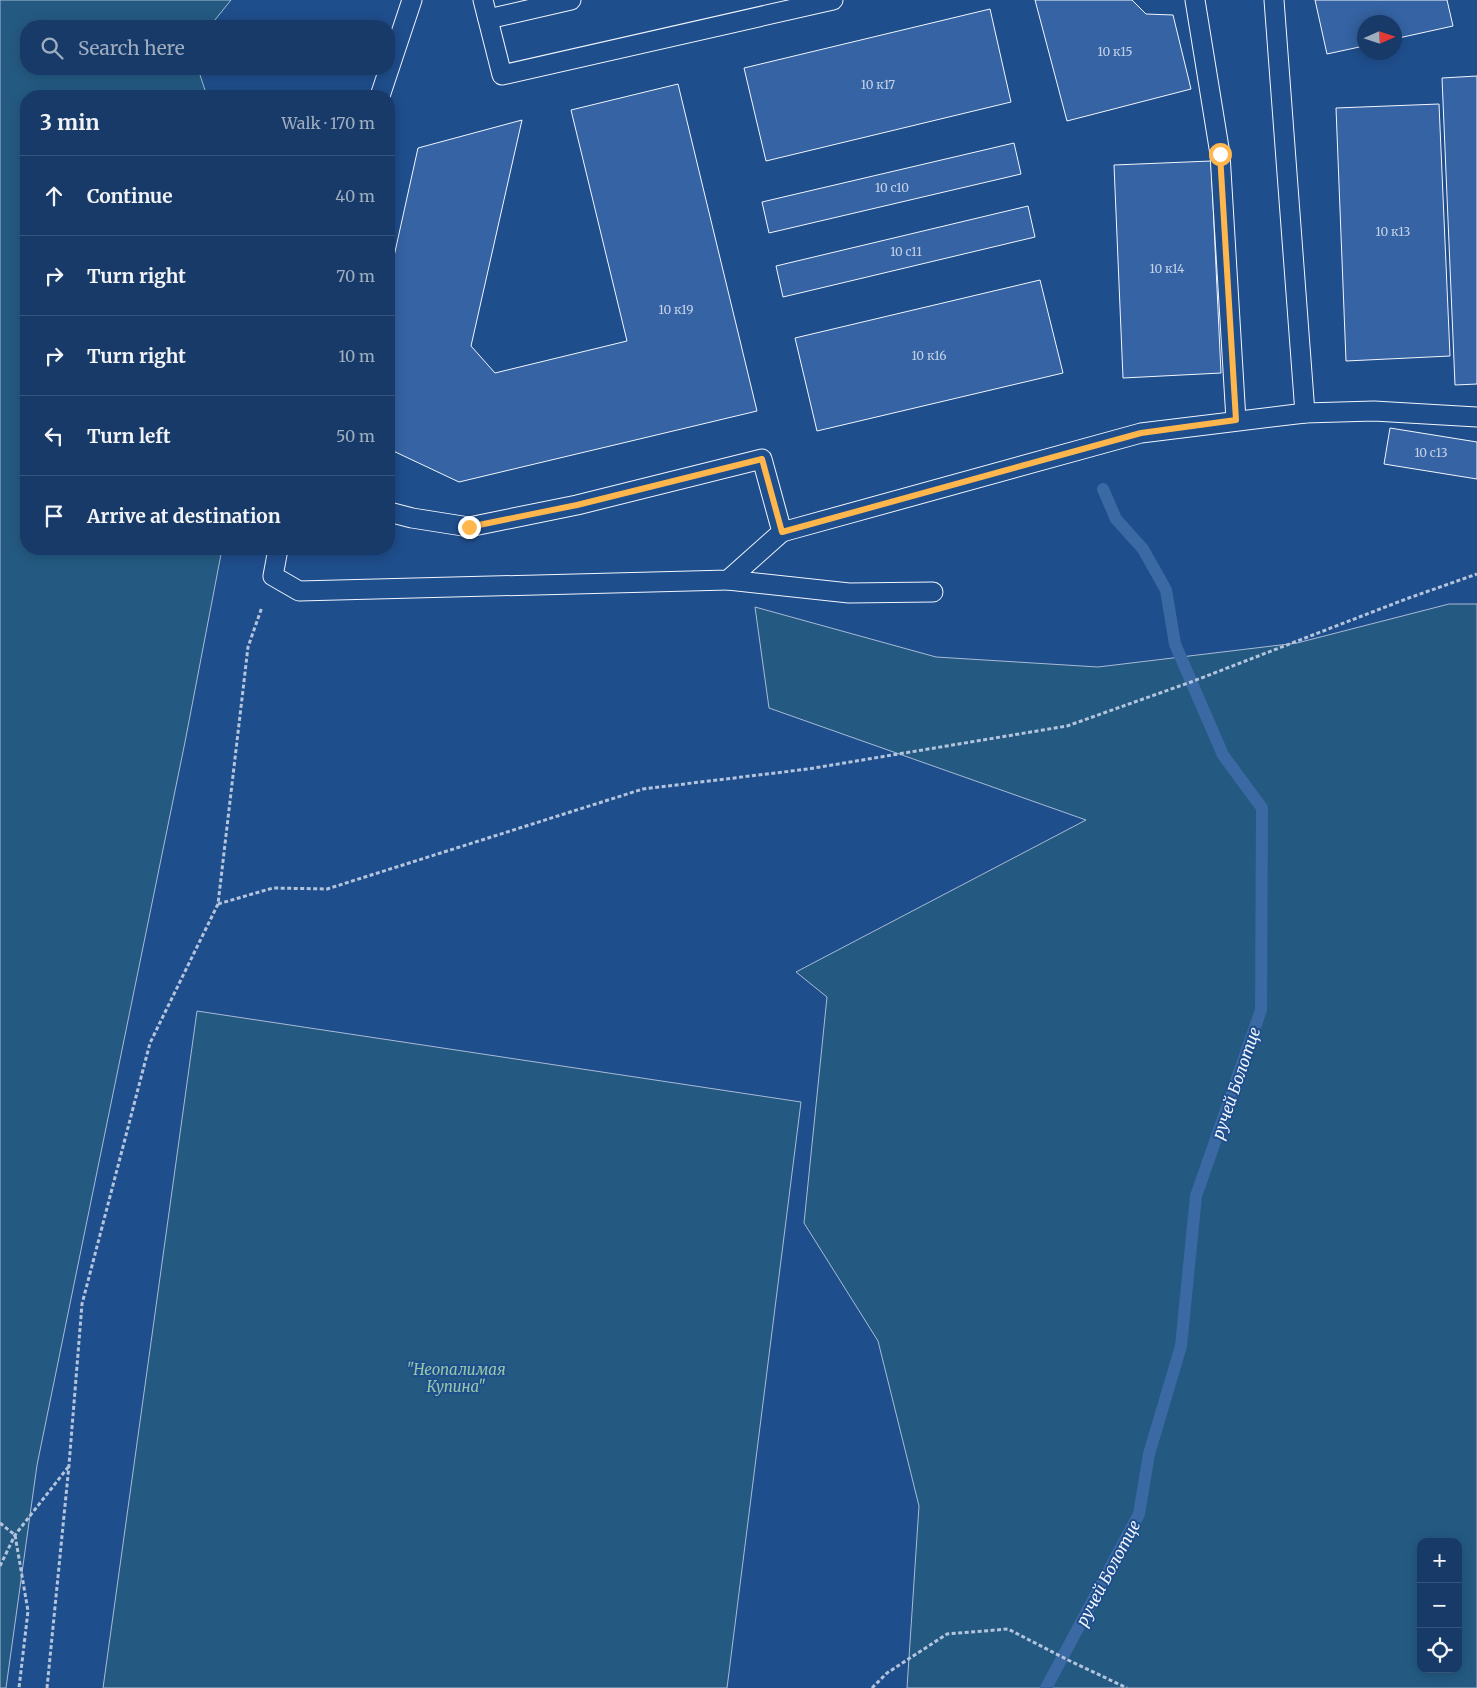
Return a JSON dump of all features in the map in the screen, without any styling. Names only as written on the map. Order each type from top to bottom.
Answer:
[{"type":"lane","points":[[395,51],[412,0]]},
{"type":"lane","points":[[483,0],[502,75],[833,0]]},
{"type":"lane","points":[[488,19],[571,0]]},
{"type":"lane","points":[[1195,0],[1220,154],[1236,420]]},
{"type":"lane","points":[[1274,0],[1305,413]]},
{"type":"lane","points":[[382,90],[387,75]]},
{"type":"lane","points":[[728,580],[782,532],[1141,433],[1305,413],[1374,411],[1477,417]]},
{"type":"lane","points":[[395,514],[469,527],[577,505],[762,459],[782,532]]},
{"type":"lane","points":[[277,555],[273,576],[299,591],[728,580],[849,593],[933,592]]},
{"type":"path","points":[[218,904],[273,888],[327,889],[643,790],[808,769],[1067,726],[1191,682],[1406,599],[1477,574]]},
{"type":"path","points":[[47,1688],[70,1465],[82,1304],[150,1043],[218,904],[248,647],[273,576]]},
{"type":"path","points":[[0,1566],[15,1535],[70,1465]]},
{"type":"path","points":[[0,1523],[15,1535],[28,1611],[19,1688]]},
{"type":"path","points":[[872,1688],[887,1673],[947,1634],[1008,1628],[1068,1660],[1127,1688]]},
{"type":"green space","points":[[0,0],[231,0],[215,20],[20,20],[20,75],[200,75],[205,90],[20,90],[20,555],[221,555],[185,742],[37,1465],[6,1688],[0,1688]]},
{"type":"green space","points":[[1449,604],[1477,604],[1477,1688],[907,1688],[919,1506],[878,1341],[804,1223],[827,997],[796,972],[1086,820],[769,708],[755,607],[936,657],[1098,667],[1297,643]]},
{"type":"green space","name":"\"Неопалимая Купина\"","points":[[197,1011],[801,1102],[727,1688],[103,1688]]},
{"type":"building","points":[[1035,0],[1132,0],[1146,14],[1173,15],[1191,89],[1067,121]]},
{"type":"building","points":[[1315,0],[1447,0],[1453,26],[1402,37],[1402,15],[1357,15],[1357,48],[1327,54]]},
{"type":"building","points":[[990,9],[1011,102],[766,161],[744,68]]},
{"type":"building","points":[[1477,76],[1477,384],[1455,385],[1442,78]]},
{"type":"building","points":[[678,84],[757,411],[459,482],[395,452],[395,252],[418,148],[522,120],[471,346],[495,373],[627,341],[571,110]]},
{"type":"building","points":[[1439,104],[1450,356],[1346,361],[1336,108]]},
{"type":"building","points":[[1014,143],[1021,174],[769,233],[762,202]]},
{"type":"building","points":[[1211,161],[1221,373],[1123,378],[1114,165]]},
{"type":"building","points":[[1028,206],[1035,237],[783,297],[776,266]]},
{"type":"building","points":[[1040,280],[1063,373],[817,431],[795,338]]},
{"type":"building","points":[[1390,428],[1477,442],[1477,479],[1384,464]]},
{"type":"waterway","name":"ручей Болотце","points":[[1046,1688],[1139,1514],[1149,1454],[1181,1346],[1196,1196],[1261,1010],[1262,808],[1223,755],[1175,644],[1166,590],[1143,549],[1116,519],[1103,489]]},
{"type":"route","points":[[469,527],[577,505],[762,459],[782,532],[1141,433],[1236,420],[1220,154]]}]
